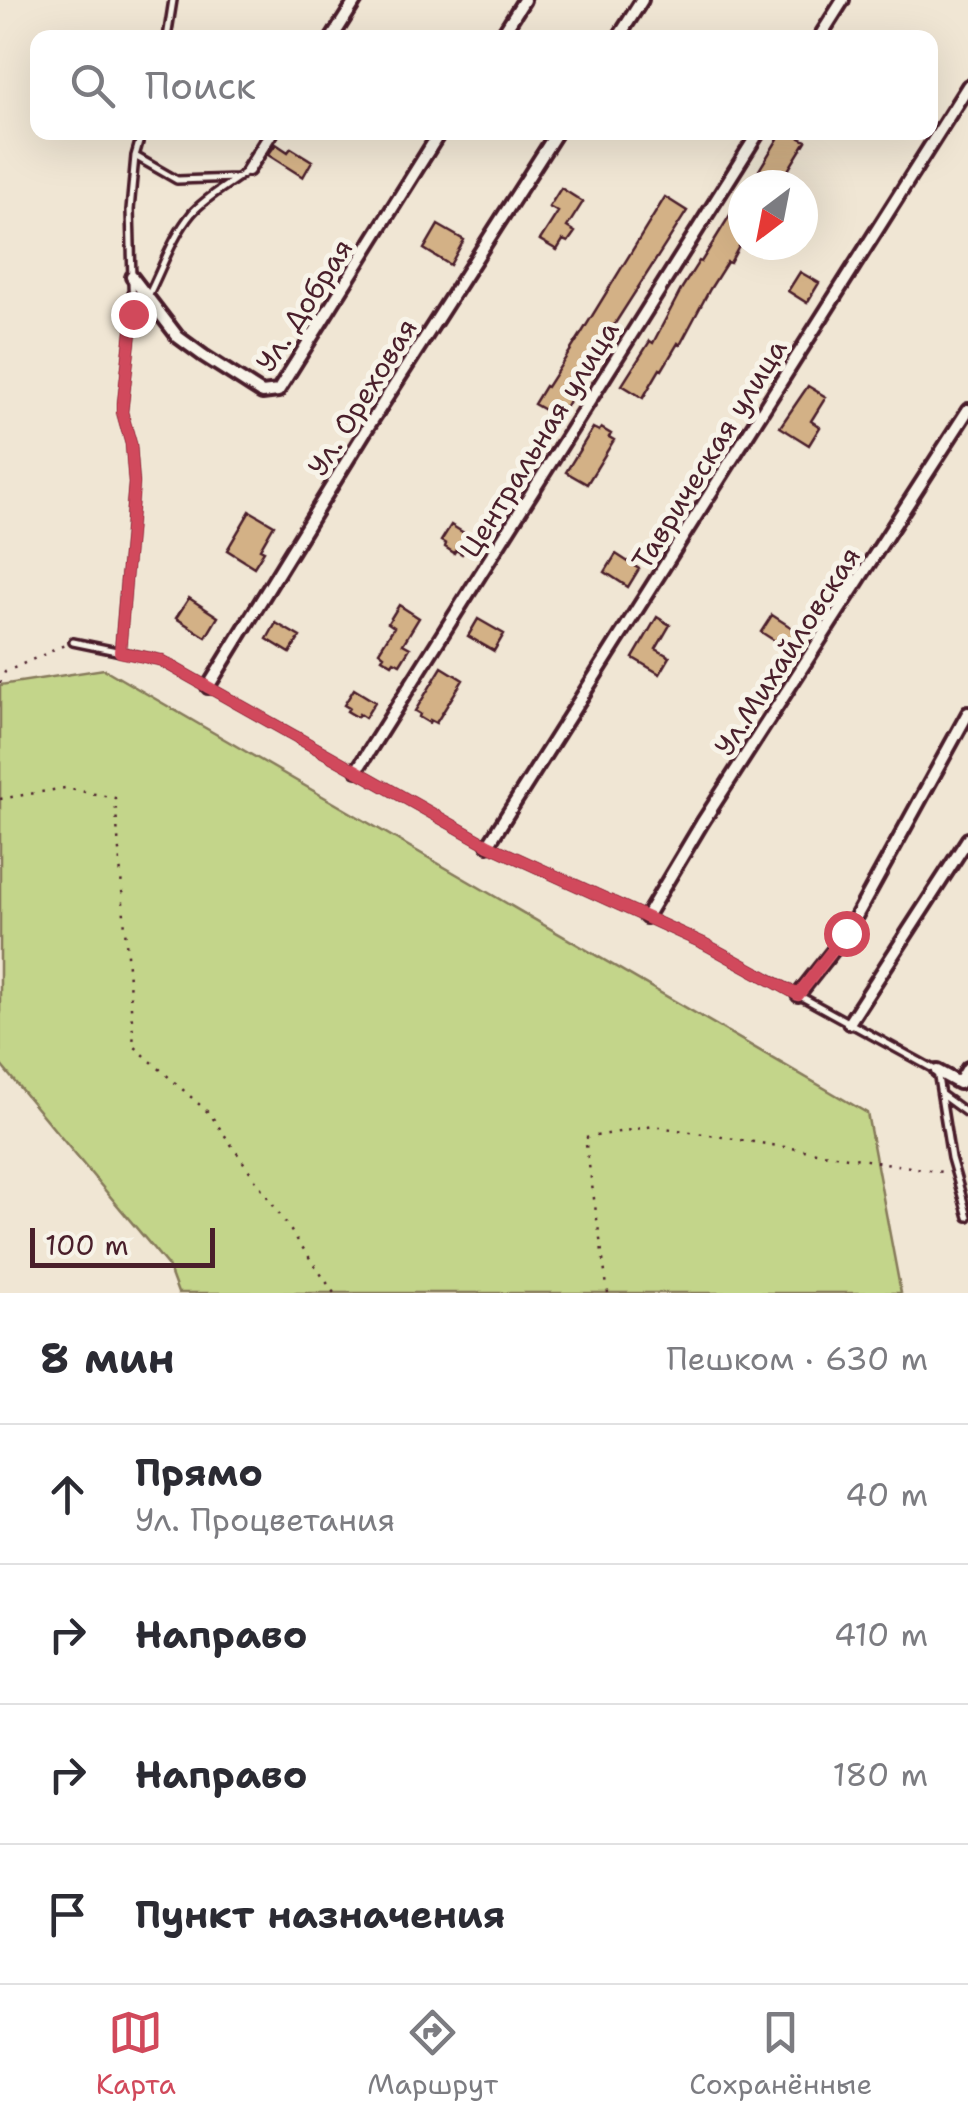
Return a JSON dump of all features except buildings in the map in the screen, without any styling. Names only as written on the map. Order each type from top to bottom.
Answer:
[{"type":"street","points":[[337,30],[356,0]]},
{"type":"street","points":[[505,30],[524,0]]},
{"type":"street","points":[[623,30],[642,0]]},
{"type":"street","points":[[824,30],[843,0]]},
{"type":"street","name":"Таврическая улица","points":[[938,133],[968,86]]},
{"type":"street","points":[[244,174],[267,140]]},
{"type":"street","name":"Ул. Добрая","points":[[132,277],[178,336],[262,393],[278,391],[435,140]]},
{"type":"street","name":"Ул. Ореховая","points":[[208,686],[552,140]]},
{"type":"street","name":"Центральная улица","points":[[357,770],[754,140]]},
{"type":"street","name":"Таврическая улица","points":[[488,845],[934,140]]},
{"type":"street","name":"Ул.Михайловская","points":[[646,917],[702,823],[968,410]]},
{"type":"street","points":[[798,995],[846,933],[968,713]]},
{"type":"street","points":[[849,1023],[968,840]]},
{"type":"street","points":[[937,1071],[958,1083],[968,1068]]},
{"type":"lane","points":[[168,30],[174,0]]},
{"type":"lane","points":[[120,652],[134,484],[131,444],[122,412],[133,314],[130,210],[134,156],[139,140]]},
{"type":"lane","points":[[134,156],[177,180],[244,174]]},
{"type":"lane","points":[[148,296],[172,243],[193,212],[244,174]]},
{"type":"lane","points":[[72,642],[160,660],[488,845],[705,944],[937,1071],[950,1158],[968,1217]]},
{"type":"lane","points":[[940,1093],[968,1114]]},
{"type":"path","points":[[0,683],[5,672],[72,642]]},
{"type":"path","points":[[0,799],[64,788],[116,798],[134,1046],[210,1114],[334,1293]]},
{"type":"path","points":[[608,1293],[586,1138],[653,1126],[944,1172]]},
{"type":"green space","points":[[104,669],[867,1113],[901,1293],[178,1293],[168,1266],[0,1064],[0,685]]},
{"type":"route","points":[[133,314],[122,412],[131,444],[134,484],[120,652],[160,660],[488,845],[705,944],[798,995],[846,933]]}]
